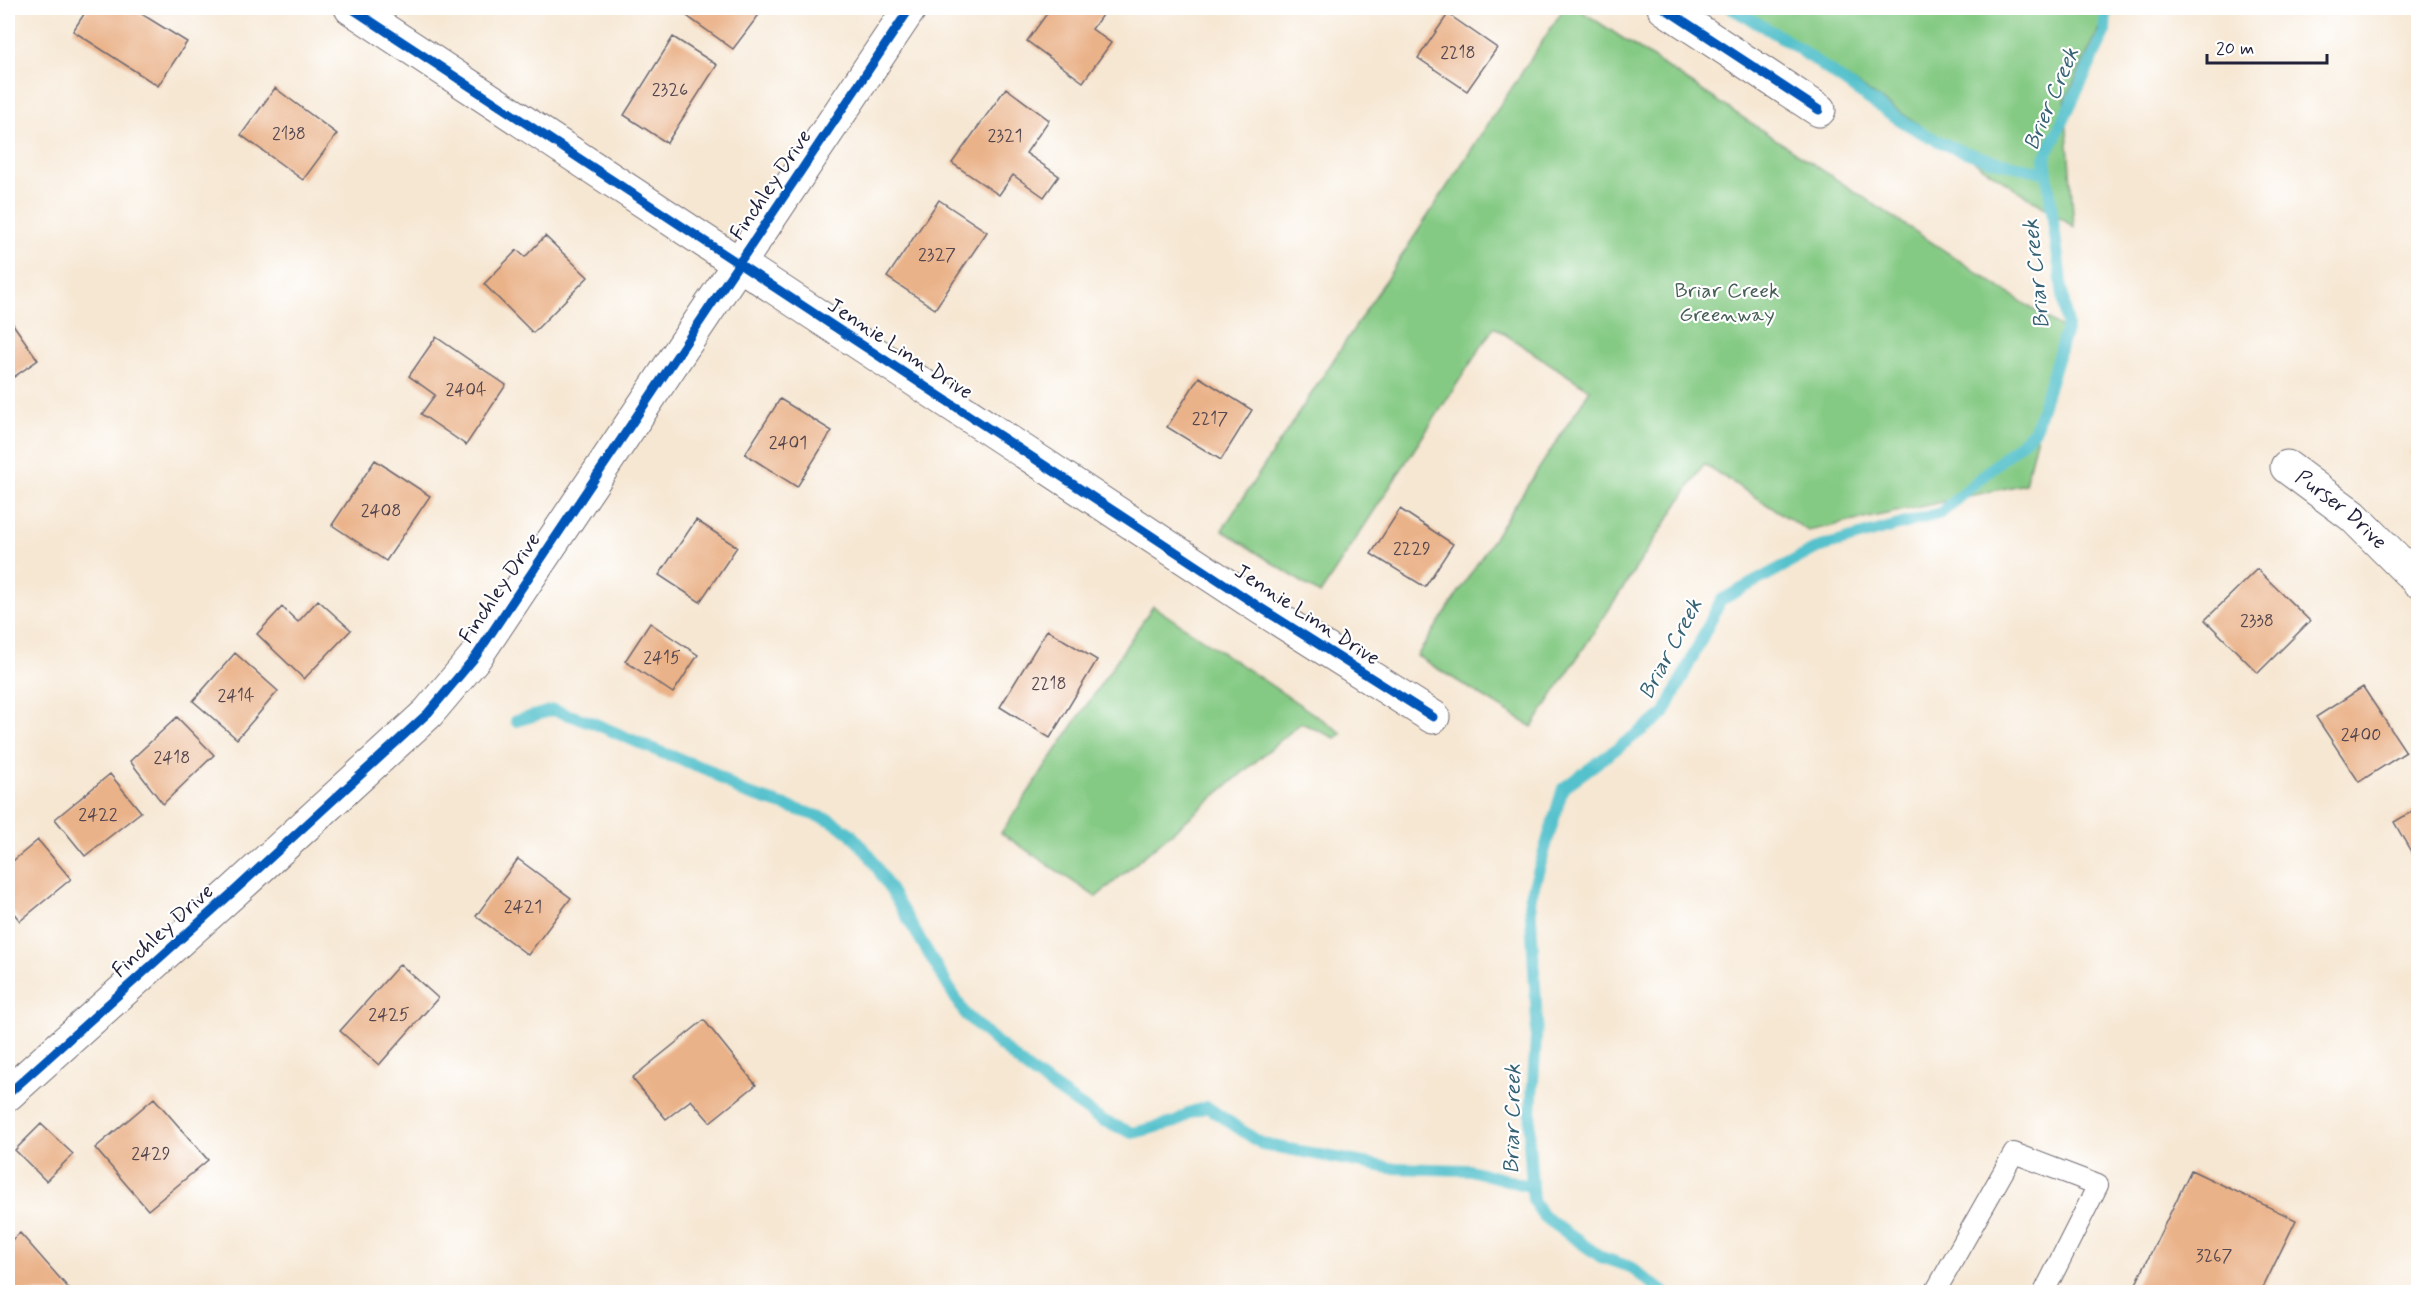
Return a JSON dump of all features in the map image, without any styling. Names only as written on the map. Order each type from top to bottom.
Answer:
[{"type":"street","name":"Jennie Linn Drive","points":[[351,8],[1261,608],[1433,717]]},
{"type":"street","name":"Finchley Drive","points":[[8,1094],[428,713],[476,656],[910,8]]},
{"type":"street","points":[[1664,8],[1819,110]]},
{"type":"street","name":"Purser Drive","points":[[2287,467],[2353,516],[2418,581]]},
{"type":"lane","points":[[1935,1293],[2014,1153],[2098,1185],[2044,1293]]},
{"type":"green space","name":"Briar Creek Greenway","points":[[1564,8],[1577,8],[2063,329],[2025,484],[1808,531],[1704,464],[1532,727],[1417,656],[1590,390],[1494,327],[1320,594],[1222,530]]},
{"type":"green space","points":[[1742,8],[2109,8],[2065,101],[2074,227]]},
{"type":"green space","points":[[1153,606],[1342,733],[1335,738],[1301,723],[1096,897],[1001,833]]},
{"type":"building","points":[[88,8],[132,8],[187,42],[158,86],[73,31]]},
{"type":"building","points":[[694,8],[764,8],[733,49],[687,16]]},
{"type":"building","points":[[1051,8],[1107,8],[1092,29],[1111,43],[1083,82],[1027,41]]},
{"type":"building","points":[[1448,14],[1497,48],[1467,91],[1418,58]]},
{"type":"building","points":[[673,37],[717,65],[667,143],[624,115]]},
{"type":"building","points":[[275,88],[337,134],[303,180],[241,135]]},
{"type":"building","points":[[1006,88],[1049,120],[1026,153],[1059,176],[1044,197],[1013,175],[999,195],[952,163]]},
{"type":"building","points":[[939,200],[987,232],[935,309],[887,277]]},
{"type":"building","points":[[545,236],[588,277],[533,333],[484,284],[517,250],[525,257]]},
{"type":"building","points":[[8,317],[38,360],[8,381]]},
{"type":"building","points":[[436,337],[506,385],[466,445],[421,414],[435,395],[409,376]]},
{"type":"building","points":[[1199,377],[1252,410],[1221,460],[1167,427]]},
{"type":"building","points":[[780,399],[832,431],[797,487],[745,454]]},
{"type":"building","points":[[2418,442],[2418,460],[2410,453]]},
{"type":"building","points":[[375,460],[430,496],[386,561],[332,525]]},
{"type":"building","points":[[1400,509],[1453,544],[1425,587],[1371,554]]},
{"type":"building","points":[[696,520],[737,547],[700,602],[659,575]]},
{"type":"building","points":[[2257,569],[2310,621],[2258,673],[2205,620]]},
{"type":"building","points":[[318,600],[351,630],[304,679],[257,634],[282,607],[298,622]]},
{"type":"building","points":[[650,623],[698,655],[673,693],[625,661]]},
{"type":"building","points":[[1047,630],[1097,660],[1050,738],[1000,707]]},
{"type":"building","points":[[235,653],[278,691],[237,739],[193,701]]},
{"type":"building","points":[[2363,687],[2406,752],[2359,782],[2316,717]]},
{"type":"building","points":[[177,717],[214,755],[163,804],[130,761]]},
{"type":"building","points":[[110,774],[141,812],[85,856],[55,819]]},
{"type":"building","points":[[2418,808],[2418,864],[2394,822]]},
{"type":"building","points":[[38,840],[71,879],[20,921],[8,906],[8,865]]},
{"type":"building","points":[[518,859],[571,898],[528,955],[476,916]]},
{"type":"building","points":[[400,964],[438,998],[379,1065],[340,1031]]},
{"type":"building","points":[[704,1020],[756,1085],[710,1122],[691,1100],[666,1119],[632,1078]]},
{"type":"building","points":[[154,1098],[208,1160],[148,1210],[95,1148]]},
{"type":"building","points":[[41,1124],[73,1154],[46,1181],[15,1150]]},
{"type":"building","points":[[2191,1170],[2296,1220],[2261,1292],[2132,1292]]},
{"type":"building","points":[[20,1233],[72,1292],[8,1292],[8,1243]]},
{"type":"waterway","points":[[1731,8],[1785,40],[1871,101],[1932,138],[1977,156],[2047,173]]},
{"type":"waterway","name":"Briar Creek","points":[[1663,1292],[1630,1267],[1601,1257],[1543,1216],[1533,1201],[1529,1142],[1537,1022],[1530,899],[1563,788],[1664,714],[1721,600],[1817,548],[1941,513],[2035,430],[2067,327],[2045,158],[2105,33],[2106,8]]},
{"type":"waterway","points":[[516,721],[553,710],[591,722],[709,770],[742,792],[830,820],[850,833],[870,856],[965,1014],[1027,1069],[1101,1120],[1133,1133],[1176,1122],[1188,1113],[1207,1107],[1262,1144],[1390,1168],[1470,1170],[1532,1187]]},
{"type":"cycle path","points":[[351,8],[1261,608],[1433,717]]},
{"type":"cycle path","points":[[8,1094],[428,713],[476,656],[910,8]]},
{"type":"cycle path","points":[[1664,8],[1819,110]]},
{"type":"water label","name":"Brier Creek","points":[[2052,99]]}]
